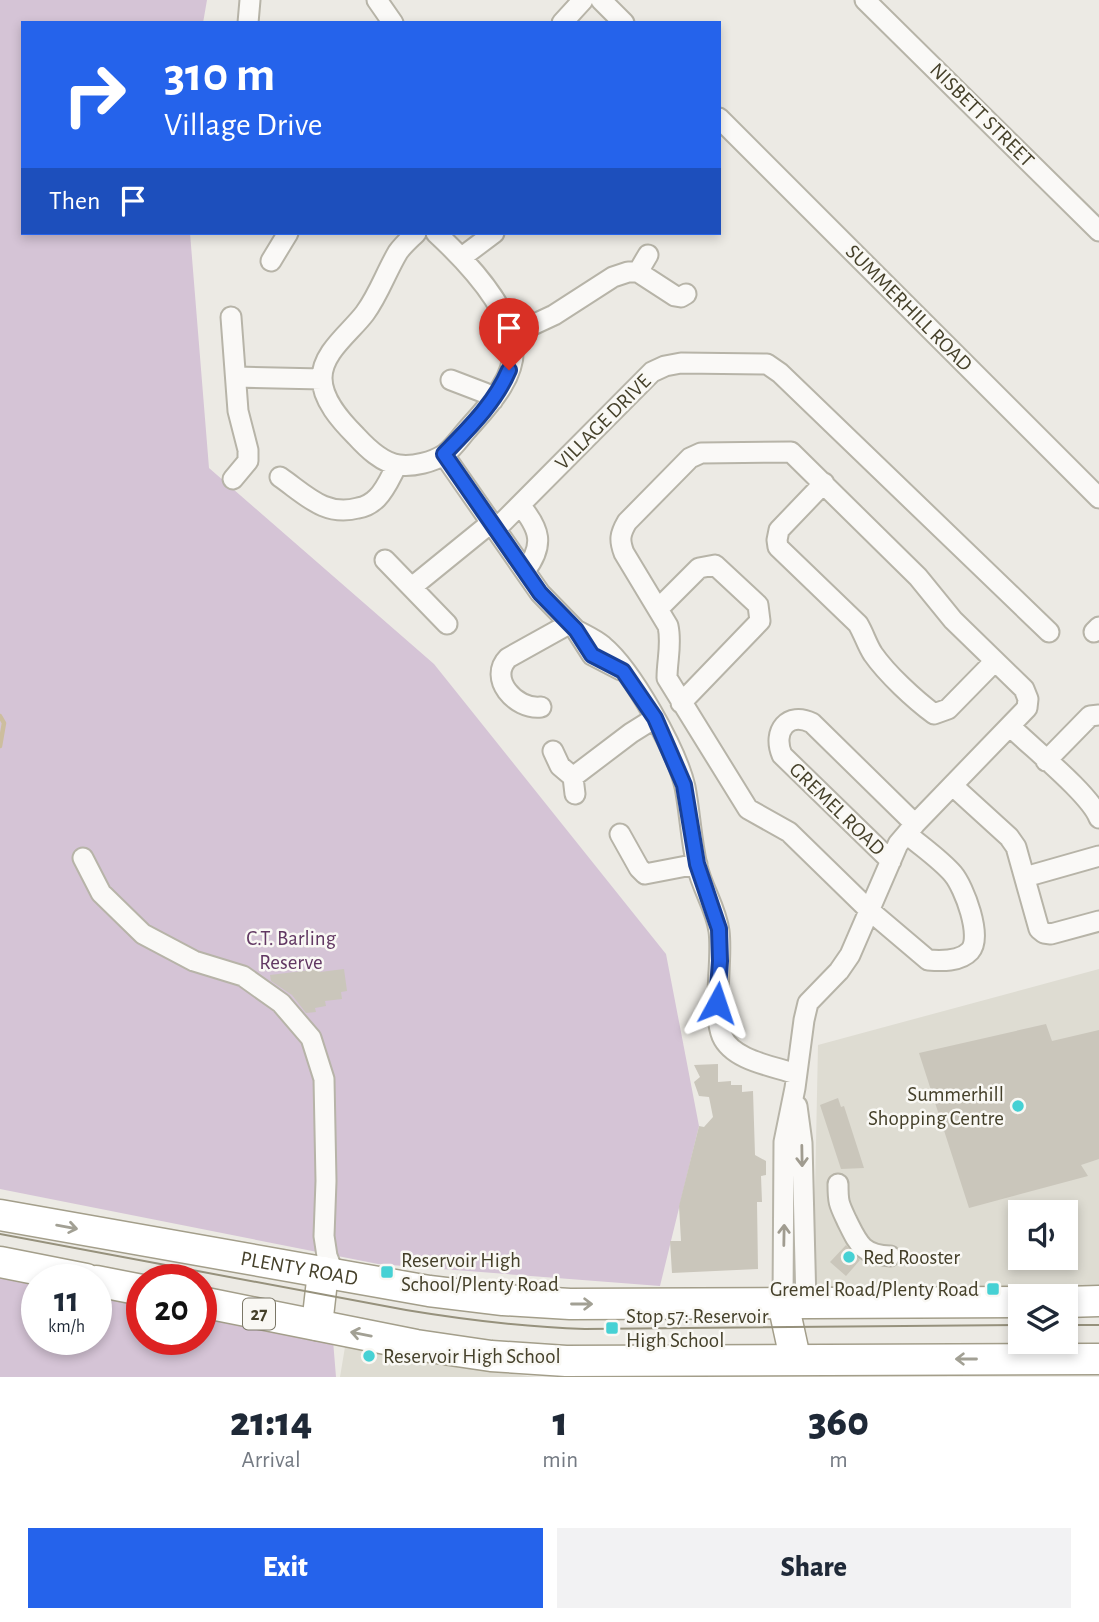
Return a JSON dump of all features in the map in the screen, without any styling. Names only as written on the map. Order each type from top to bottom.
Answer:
[{"type":"highway","name":"PLENTY ROAD","points":[[0,1215],[429,1292],[503,1300],[570,1304],[1008,1302]]},
{"type":"highway","points":[[0,1262],[21,1266]]},
{"type":"highway","points":[[317,1325],[318,1271]]},
{"type":"highway","points":[[1078,1302],[1099,1301]]},
{"type":"highway","points":[[795,1304],[795,1359]]},
{"type":"highway","name":"27","points":[[217,1305],[416,1345],[487,1365],[543,1368],[795,1359],[1003,1368],[1099,1359]]},
{"type":"street","points":[[248,21],[250,0]]},
{"type":"street","points":[[377,0],[392,21]]},
{"type":"street","points":[[564,21],[583,0]]},
{"type":"street","points":[[601,0],[622,21]]},
{"type":"street","name":"NISBETT STREET","points":[[865,0],[1099,231]]},
{"type":"street","name":"SUMMERHILL ROAD","points":[[721,120],[1099,498]]},
{"type":"street","points":[[271,261],[287,235]]},
{"type":"street","points":[[414,235],[400,249],[366,312],[328,358],[322,379],[340,420],[375,454],[397,465],[423,463],[444,454],[501,388],[514,348],[511,335],[495,302],[462,257],[438,235]]},
{"type":"street","points":[[462,257],[491,235]]},
{"type":"street","points":[[511,335],[554,315],[613,277],[643,264],[675,296],[686,294]]},
{"type":"street","points":[[231,317],[238,411],[248,450],[248,461],[233,479]]},
{"type":"street","name":"VILLAGE DRIVE","points":[[412,587],[520,505],[652,372],[681,363],[767,364],[780,373],[1049,632]]},
{"type":"street","points":[[237,377],[322,379]]},
{"type":"street","points":[[451,380],[485,393],[493,400]]},
{"type":"street","name":"GREMEL ROAD","points":[[795,1304],[802,1143],[795,1081],[808,1003],[850,956],[869,911],[891,861],[898,844],[911,829],[1011,727],[1027,708],[1028,699],[1024,689],[953,620],[918,577],[791,452],[701,453],[690,458],[627,522],[620,534],[624,552],[668,626],[671,640],[667,678],[681,703],[748,809],[789,831],[869,911],[928,960],[958,958],[971,951],[975,940],[972,919],[954,875],[911,829],[813,723],[805,719],[788,722],[778,738],[782,755],[891,861]]},
{"type":"street","points":[[444,454],[540,593],[572,627],[592,655],[623,671],[655,718],[684,785],[697,864],[719,929],[717,1003],[722,1036],[738,1053],[795,1081]]},
{"type":"street","points":[[280,477],[317,503],[335,512],[347,511],[365,507],[377,498],[397,465]]},
{"type":"street","points":[[824,483],[779,530],[776,540],[778,547],[858,624],[871,652],[881,663],[933,714],[948,709],[995,661]]},
{"type":"street","points":[[520,505],[536,527],[539,540],[532,561],[525,570]]},
{"type":"street","points":[[385,560],[447,624]]},
{"type":"street","points":[[659,608],[699,568],[715,565],[758,605],[761,614],[760,621],[681,703]]},
{"type":"street","points":[[541,707],[521,705],[512,697],[503,683],[500,672],[502,665],[508,658],[572,627]]},
{"type":"street","points":[[1046,761],[1090,716],[1099,715]]},
{"type":"street","points":[[553,751],[574,786],[631,733],[655,718]]},
{"type":"street","points":[[1011,727],[1083,795],[1096,810],[1099,818]]},
{"type":"street","points":[[953,786],[1009,837],[1016,847],[1039,929],[1051,934],[1099,921]]},
{"type":"street","points":[[620,834],[645,874],[697,864]]},
{"type":"street","points":[[1025,877],[1099,856]]},
{"type":"street","points":[[83,858],[101,893],[143,934],[194,961],[243,976],[281,1003],[311,1038],[324,1079],[326,1181],[324,1236],[318,1271]]},
{"type":"street","points":[[838,1184],[838,1206],[856,1240],[871,1253],[890,1256]]},
{"type":"street","points":[[318,1271],[324,1236]]},
{"type":"shaded area","points":[[1099,969],[1099,1290],[1078,1290],[1078,1284],[1008,1284],[1008,1290],[813,1291],[818,1045]]},
{"type":"shaded area","name":"Reservoir High School","points":[[345,1347],[442,1365],[536,1377],[340,1377]]},
{"type":"green space","name":"C.T. Barling Reserve","points":[[0,0],[207,0],[203,21],[21,21],[21,235],[190,235],[209,468],[434,664],[666,954],[699,1126],[660,1286],[378,1264],[0,1189]]},
{"type":"green space","points":[[0,1264],[21,1273],[21,1355],[112,1355],[112,1286],[126,1289],[126,1355],[217,1355],[217,1306],[332,1328],[336,1377],[0,1377]]},
{"type":"building","points":[[319,969],[320,972],[344,969],[347,991],[341,992],[342,999],[325,1001],[326,1006],[315,1008],[316,1012],[306,1013],[292,995],[271,981],[270,975]]},
{"type":"building","name":"Summerhill Shopping Centre","points":[[1046,1024],[1052,1041],[1099,1030],[1099,1159],[1081,1165],[1088,1176],[969,1208],[919,1053]]},
{"type":"building","points":[[718,1064],[718,1082],[731,1081],[731,1085],[742,1085],[742,1092],[753,1091],[755,1155],[766,1161],[766,1175],[761,1176],[762,1202],[757,1202],[758,1269],[672,1273],[670,1241],[681,1241],[679,1206],[699,1126],[704,1127],[713,1117],[709,1097],[699,1096],[694,1082],[700,1077],[694,1065]]},
{"type":"building","points":[[838,1098],[841,1107],[844,1106],[864,1168],[841,1169],[820,1105]]},
{"type":"building","name":"Red Rooster","points":[[846,1245],[860,1260],[846,1276],[830,1262]]},
{"type":"waterway","points":[[0,716],[4,723],[0,746]]},
{"type":"tram line","points":[[0,1234],[406,1310],[518,1325],[585,1329],[1008,1325]]},
{"type":"tram line","points":[[1078,1325],[1099,1325]]},
{"type":"place","name":"Summerhill Shopping Centre","points":[[1018,1106]]},
{"type":"place","name":"Red Rooster","points":[[849,1257]]},
{"type":"place","name":"Reservoir High School/Plenty Road","points":[[387,1272]]},
{"type":"place","name":"Gremel Road/Plenty Road","points":[[993,1289]]},
{"type":"place","name":"Stop 57: Reservoir High School","points":[[612,1328]]},
{"type":"place","name":"Reservoir High School","points":[[369,1356]]},
{"type":"route","points":[[509,370],[493,400],[444,454],[540,593],[576,630],[592,655],[623,671],[646,701],[655,718],[684,785],[697,864],[719,929],[720,985],[717,1003]]}]
